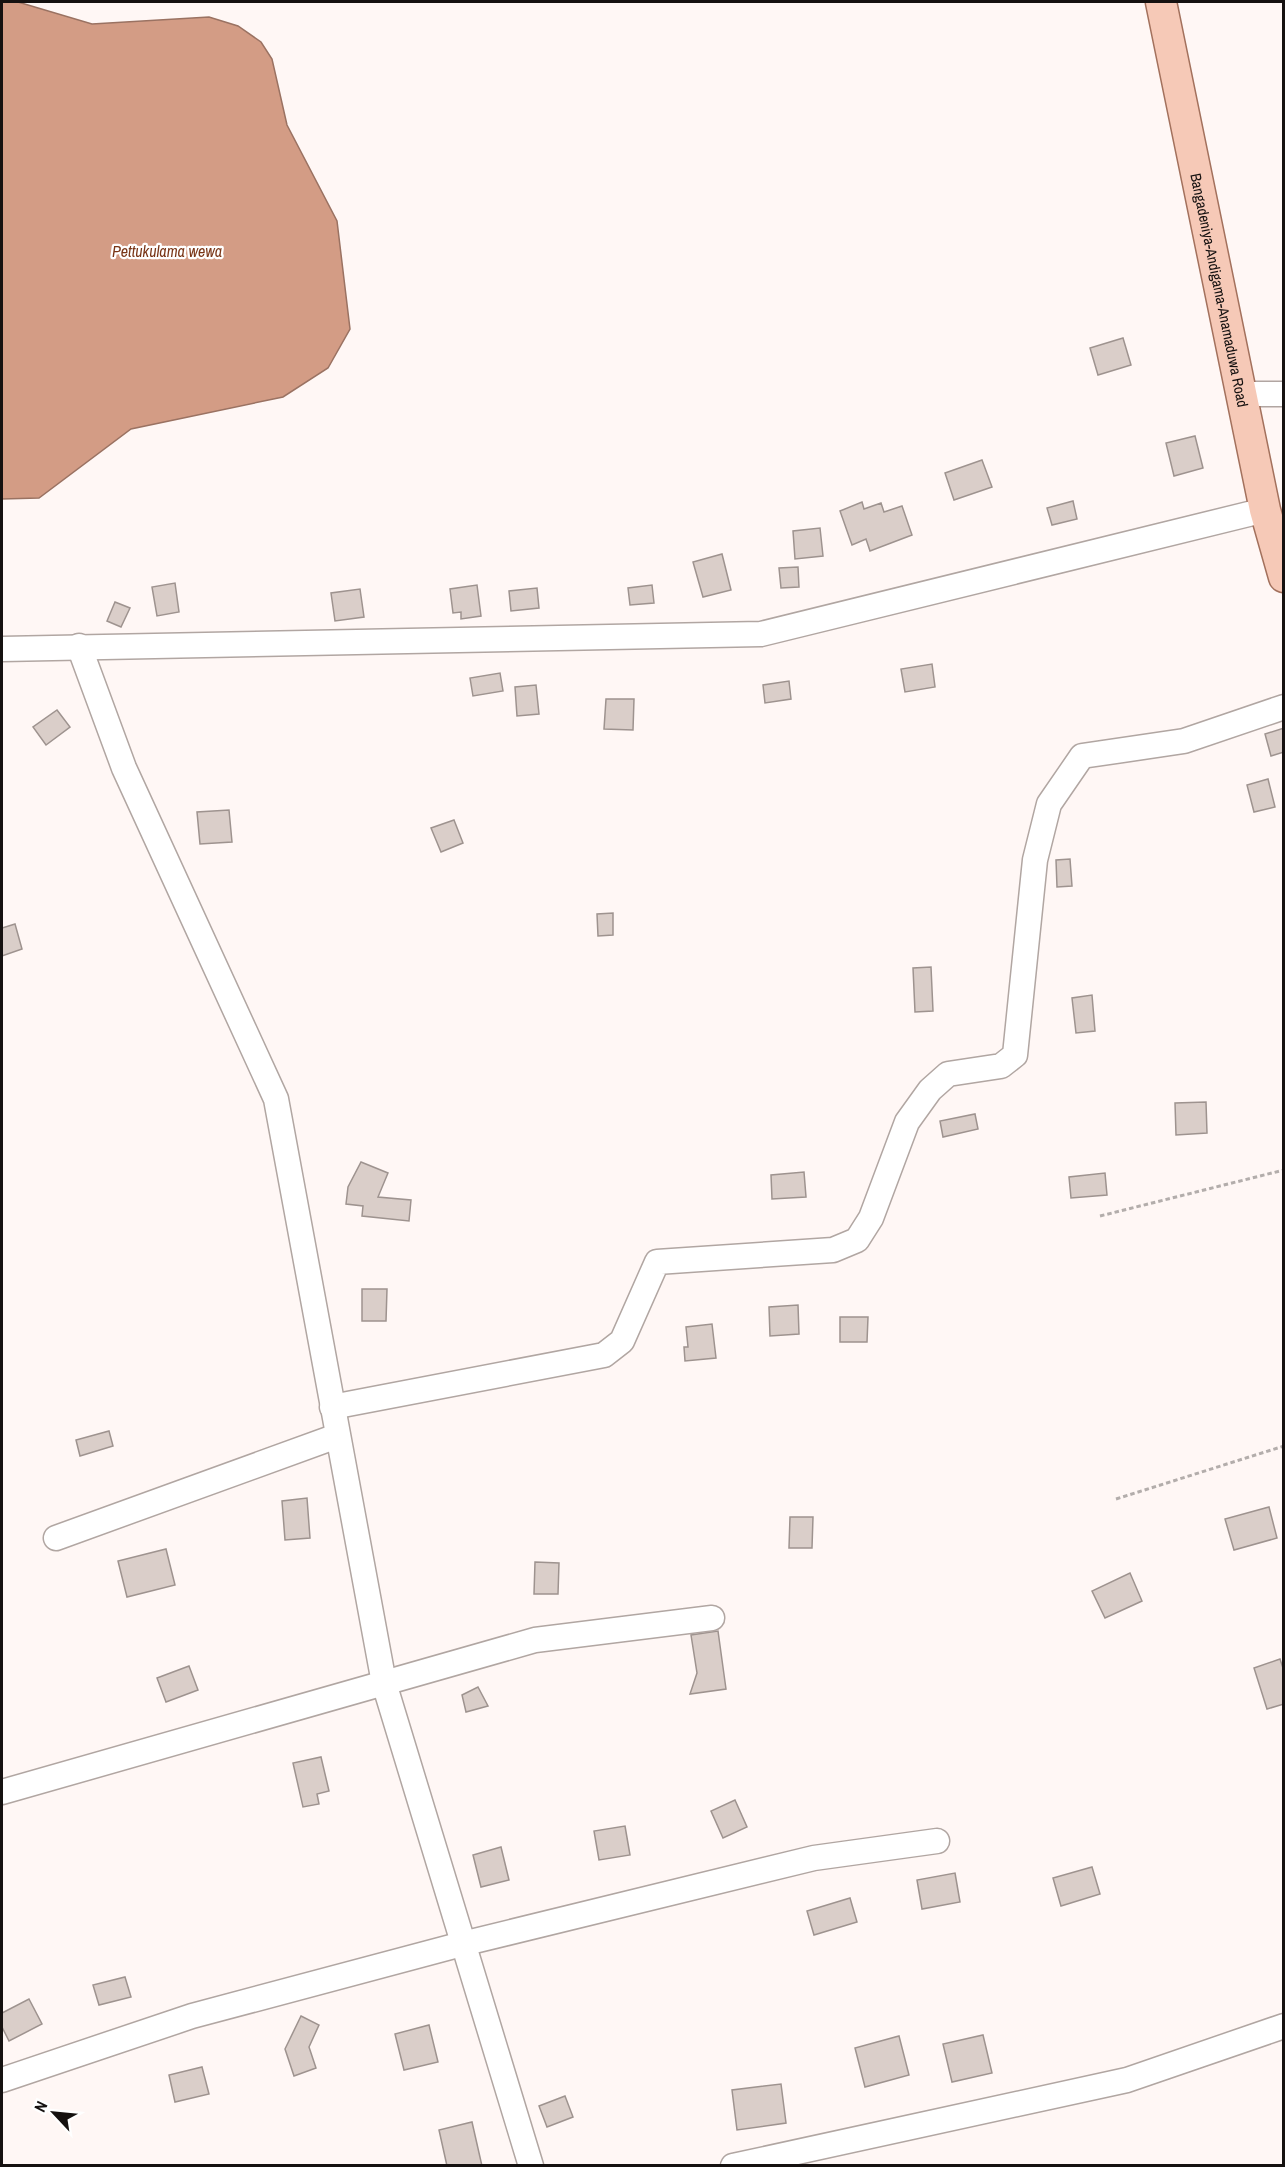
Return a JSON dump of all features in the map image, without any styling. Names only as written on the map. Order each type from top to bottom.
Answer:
[{"type":"main road","name":"Bangadeniya-Andigama-Anamaduwa Road","points":[[1161,2],[1265,510],[1284,577]]},
{"type":"street","points":[[1241,394],[1284,394]]},
{"type":"street","points":[[2,649],[761,634],[1265,510]]},
{"type":"street","points":[[79,646],[124,768],[276,1099],[384,1683],[531,2166]]},
{"type":"street","points":[[332,1407],[604,1355],[622,1341],[657,1262],[833,1250],[856,1240],[871,1218],[907,1122],[930,1090],[948,1074],[1001,1066],[1015,1055],[1035,860],[1049,804],[1082,756],[1184,741],[1284,707]]},
{"type":"street","points":[[56,1538],[337,1436]]},
{"type":"street","points":[[2,1792],[536,1640],[712,1618]]},
{"type":"street","points":[[2,2080],[192,2016],[462,1944],[814,1858],[937,1841]]},
{"type":"street","points":[[733,2166],[1127,2080],[1284,2026]]},
{"type":"path","points":[[1100,1216],[1284,1170]]},
{"type":"path","points":[[1116,1498],[1284,1446]]},
{"type":"water","name":"Pettukulama wewa","points":[[2,2],[18,2],[92,24],[209,17],[238,26],[261,42],[272,59],[287,125],[337,221],[350,329],[328,368],[283,397],[131,429],[39,498],[2,499]]},
{"type":"building","points":[[1123,338],[1131,365],[1098,375],[1090,348]]},
{"type":"building","points":[[1195,436],[1203,468],[1174,476],[1166,443]]},
{"type":"building","points":[[982,460],[992,487],[954,500],[945,473]]},
{"type":"building","points":[[1073,501],[1077,519],[1052,525],[1047,508]]},
{"type":"building","points":[[862,502],[864,509],[881,503],[884,512],[902,506],[912,535],[870,551],[866,539],[852,545],[840,511]]},
{"type":"building","points":[[820,528],[823,556],[795,559],[793,531]]},
{"type":"building","points":[[722,554],[731,590],[703,597],[693,562]]},
{"type":"building","points":[[798,567],[799,587],[781,588],[779,568]]},
{"type":"building","points":[[175,583],[179,612],[157,616],[152,587]]},
{"type":"building","points":[[477,585],[481,616],[461,619],[461,612],[453,613],[450,589]]},
{"type":"building","points":[[652,585],[654,603],[630,605],[628,588]]},
{"type":"building","points":[[537,588],[539,608],[511,611],[509,591]]},
{"type":"building","points":[[360,589],[364,617],[335,621],[331,593]]},
{"type":"building","points":[[115,602],[130,608],[121,627],[107,621]]},
{"type":"building","points":[[932,664],[935,687],[905,692],[901,669]]},
{"type":"building","points":[[500,673],[503,691],[473,696],[470,678]]},
{"type":"building","points":[[789,681],[791,699],[765,703],[763,685]]},
{"type":"building","points":[[536,685],[539,714],[517,716],[515,687]]},
{"type":"building","points":[[606,699],[634,699],[633,730],[604,729]]},
{"type":"building","points":[[57,710],[70,727],[46,745],[33,727]]},
{"type":"building","points":[[1284,728],[1284,752],[1271,756],[1265,734]]},
{"type":"building","points":[[1268,779],[1275,807],[1254,812],[1247,785]]},
{"type":"building","points":[[229,810],[232,842],[200,844],[197,812]]},
{"type":"building","points":[[454,820],[463,843],[441,852],[431,828]]},
{"type":"building","points":[[1070,859],[1072,886],[1057,887],[1056,860]]},
{"type":"building","points":[[613,913],[613,935],[598,936],[597,914]]},
{"type":"building","points":[[15,924],[22,949],[2,956],[2,928]]},
{"type":"building","points":[[931,967],[933,1011],[915,1012],[913,968]]},
{"type":"building","points":[[1092,995],[1095,1031],[1076,1033],[1072,998]]},
{"type":"building","points":[[1206,1102],[1207,1133],[1176,1135],[1175,1103]]},
{"type":"building","points":[[975,1114],[978,1129],[943,1137],[940,1121]]},
{"type":"building","points":[[361,1162],[388,1173],[378,1197],[411,1200],[409,1221],[362,1216],[363,1206],[346,1204],[348,1187]]},
{"type":"building","points":[[804,1172],[806,1197],[772,1199],[771,1175]]},
{"type":"building","points":[[1105,1173],[1107,1195],[1071,1198],[1069,1177]]},
{"type":"building","points":[[362,1289],[387,1289],[386,1321],[362,1321]]},
{"type":"building","points":[[798,1305],[799,1334],[770,1336],[769,1307]]},
{"type":"building","points":[[840,1317],[868,1317],[867,1342],[840,1342]]},
{"type":"building","points":[[712,1324],[716,1358],[685,1361],[684,1347],[688,1347],[686,1327]]},
{"type":"building","points":[[109,1431],[113,1446],[80,1456],[76,1440]]},
{"type":"building","points":[[307,1498],[310,1538],[285,1540],[282,1501]]},
{"type":"building","points":[[1269,1507],[1277,1538],[1234,1550],[1225,1519]]},
{"type":"building","points":[[790,1517],[813,1517],[812,1548],[789,1548]]},
{"type":"building","points":[[166,1549],[175,1585],[127,1597],[118,1561]]},
{"type":"building","points":[[535,1562],[559,1563],[558,1594],[534,1594]]},
{"type":"building","points":[[1130,1573],[1142,1601],[1105,1618],[1092,1591]]},
{"type":"building","points":[[718,1631],[726,1689],[690,1694],[697,1673],[691,1635]]},
{"type":"building","points":[[1280,1659],[1284,1671],[1284,1704],[1267,1709],[1254,1668]]},
{"type":"building","points":[[189,1666],[198,1690],[166,1702],[157,1678]]},
{"type":"building","points":[[478,1687],[488,1706],[466,1712],[462,1695]]},
{"type":"building","points":[[321,1757],[329,1791],[317,1794],[319,1804],[303,1807],[293,1763]]},
{"type":"building","points":[[735,1800],[747,1827],[723,1838],[711,1811]]},
{"type":"building","points":[[625,1826],[630,1855],[599,1860],[594,1831]]},
{"type":"building","points":[[501,1847],[509,1880],[481,1887],[473,1855]]},
{"type":"building","points":[[1092,1867],[1100,1894],[1061,1906],[1053,1878]]},
{"type":"building","points":[[955,1873],[960,1902],[922,1909],[917,1880]]},
{"type":"building","points":[[850,1898],[857,1922],[814,1935],[807,1911]]},
{"type":"building","points":[[125,1977],[131,1997],[99,2005],[93,1985]]},
{"type":"building","points":[[29,1999],[42,2024],[9,2041],[2,2027],[2,2013]]},
{"type":"building","points":[[301,2016],[319,2025],[309,2047],[316,2068],[294,2076],[285,2049]]},
{"type":"building","points":[[429,2025],[438,2062],[404,2070],[395,2034]]},
{"type":"building","points":[[983,2035],[992,2073],[952,2082],[943,2044]]},
{"type":"building","points":[[899,2036],[909,2075],[865,2087],[855,2048]]},
{"type":"building","points":[[202,2067],[209,2094],[175,2102],[169,2075]]},
{"type":"building","points":[[781,2084],[786,2123],[737,2130],[732,2090]]},
{"type":"building","points":[[565,2096],[573,2117],[547,2127],[539,2106]]},
{"type":"building","points":[[472,2122],[482,2166],[447,2166],[439,2130]]}]
